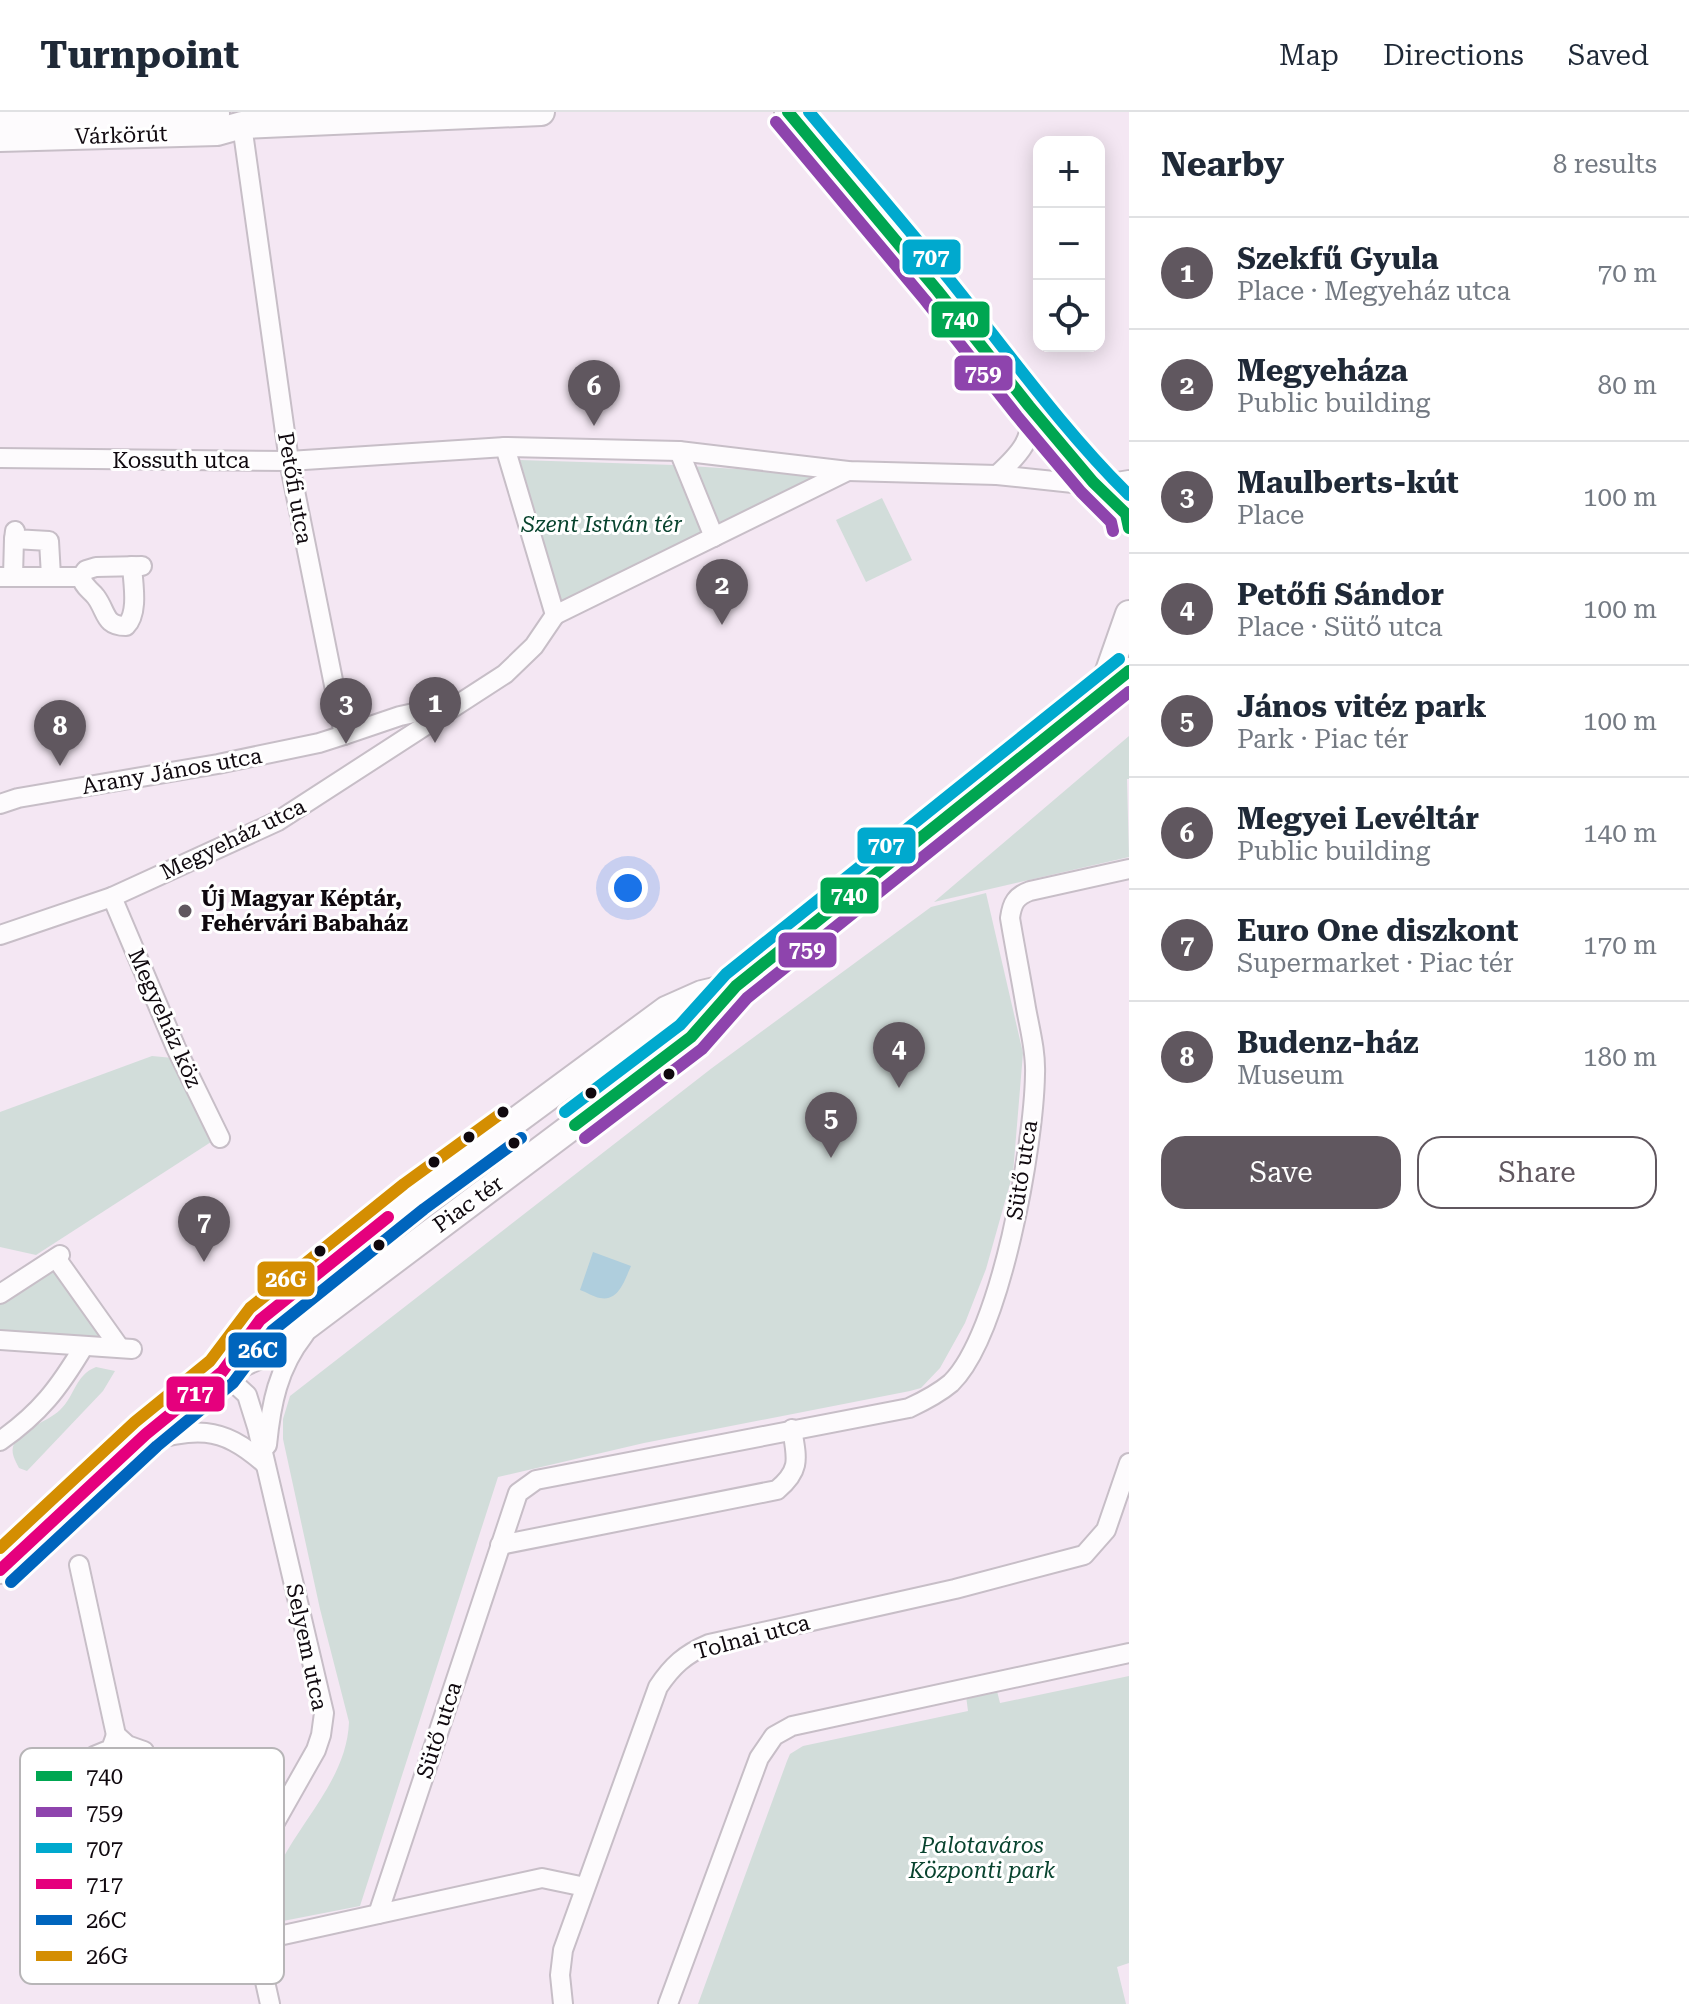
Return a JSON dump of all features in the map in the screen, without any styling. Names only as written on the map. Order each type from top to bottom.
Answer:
[{"type":"main road","name":"Várkörút","points":[[0,138],[217,132],[242,125],[541,112]]},
{"type":"main road","points":[[788,112],[1029,406],[1084,471],[1124,511]]},
{"type":"main road","name":"Várkörút","points":[[0,119],[218,114],[242,125]]},
{"type":"main road","points":[[1102,691],[1129,614]]},
{"type":"main road","name":"Piac tér","points":[[222,1372],[280,1346],[691,1037],[736,986],[1129,671]]},
{"type":"main road","name":"Piac tér","points":[[0,1570],[133,1445],[222,1372],[260,1320],[414,1196],[666,1010],[702,994],[736,986]]},
{"type":"street","name":"Petőfi utca","points":[[242,125],[289,461],[344,735]]},
{"type":"street","points":[[997,475],[1026,445],[1032,424],[1029,406]]},
{"type":"street","points":[[848,471],[555,615],[505,447],[679,451],[848,471],[997,475],[1073,483],[1124,511]]},
{"type":"street","name":"Kossuth utca","points":[[0,458],[289,461],[505,447]]},
{"type":"street","points":[[679,451],[714,537]]},
{"type":"street","points":[[1084,471],[1107,481],[1129,480]]},
{"type":"street","points":[[51,576],[49,541],[15,535],[7,576],[81,577]]},
{"type":"street","points":[[137,566],[131,621],[126,626],[109,622],[81,577],[86,570],[96,567],[137,566]]},
{"type":"street","name":"Megyeház utca","points":[[0,935],[112,897],[278,821],[505,674],[534,646],[555,615]]},
{"type":"street","points":[[344,735],[400,716],[456,704]]},
{"type":"street","name":"Arany János utca","points":[[0,804],[18,798],[218,764],[344,735]]},
{"type":"street","name":"Sütő utca","points":[[378,1914],[518,1493],[536,1480],[909,1408],[931,1398],[952,1382],[967,1361],[990,1308],[1006,1259],[1022,1184],[1033,1100],[1034,1053],[1010,918],[1011,905],[1023,893],[1129,869]]},
{"type":"street","name":"Megyeház köz","points":[[112,897],[176,1048],[220,1138]]},
{"type":"street","points":[[0,1294],[58,1256],[126,1349],[0,1340]]},
{"type":"street","name":"Selyem utca","points":[[265,1464],[269,1420],[280,1374],[292,1350],[320,1316]]},
{"type":"street","points":[[0,1441],[31,1419],[63,1382],[84,1346]]},
{"type":"street","name":"Selyem utca","points":[[222,1372],[247,1395],[324,1713],[321,1735],[307,1770],[284,1810]]},
{"type":"street","points":[[500,1545],[777,1490],[791,1478],[798,1460],[792,1429]]},
{"type":"street","points":[[133,1445],[184,1431],[207,1433],[233,1440],[265,1464]]},
{"type":"street","name":"Tolnai utca","points":[[563,2004],[561,1963],[585,1887],[658,1687],[671,1667],[688,1653],[709,1644],[955,1589],[1084,1555],[1106,1530],[1129,1463]]},
{"type":"street","points":[[79,1565],[116,1735],[111,1748]]},
{"type":"street","points":[[668,2004],[759,1758],[774,1736],[792,1726],[1129,1653]]},
{"type":"street","points":[[116,1735],[136,1748]]},
{"type":"street","points":[[284,1935],[542,1878],[585,1887]]},
{"type":"street","name":"Selyem utca","points":[[266,1984],[270,2004]]},
{"type":"green space","name":"Szent István tér","points":[[520,460],[814,474],[818,485],[563,611]]},
{"type":"green space","points":[[882,498],[912,560],[866,582],[836,520]]},
{"type":"green space","points":[[1129,736],[1129,857],[934,902]]},
{"type":"green space","points":[[986,893],[1023,1053],[1013,1173],[986,1269],[965,1323],[940,1368],[921,1388],[910,1391],[644,1443],[498,1477],[360,1906],[284,1921],[284,1857],[333,1778],[341,1760],[349,1722],[320,1609],[283,1439],[283,1419],[290,1396],[712,1068],[931,907]]},
{"type":"green space","points":[[152,1056],[173,1058],[211,1142],[36,1255],[0,1247],[0,1112]]},
{"type":"green space","points":[[61,1271],[106,1334],[96,1342],[0,1334],[0,1301],[41,1275]]},
{"type":"green space","points":[[96,1367],[115,1371],[103,1391],[27,1471],[19,1468],[13,1450],[18,1438],[60,1410],[79,1380]]},
{"type":"green space","name":"Palotaváros Központi park","points":[[1129,1676],[1129,1963],[1117,1967],[1126,2004],[698,2004],[790,1754],[803,1746],[968,1711],[965,1688],[996,1687],[1000,1703]]},
{"type":"water","points":[[593,1252],[631,1266],[612,1297],[595,1297],[580,1290]]},
{"type":"transit line","name":"740","points":[[788,112],[1029,406],[1093,482],[1126,514],[1129,528]]},
{"type":"transit line","name":"707","points":[[809,112],[942,271],[1063,423],[1129,495]]},
{"type":"transit line","name":"759","points":[[776,122],[1017,416],[1081,492],[1111,522],[1113,531]]},
{"type":"transit line","name":"707","points":[[565,1112],[680,1025],[726,974],[1119,659]]},
{"type":"transit line","name":"740","points":[[575,1125],[691,1037],[736,986],[1129,671]]},
{"type":"transit line","name":"759","points":[[585,1138],[702,1049],[747,998],[1129,692]]},
{"type":"transit line","name":"26G","points":[[0,1548],[135,1422],[210,1361],[250,1308],[404,1184],[503,1112]]},
{"type":"transit line","name":"26C","points":[[11,1582],[157,1446],[233,1383],[272,1331],[424,1209],[521,1138]]},
{"type":"transit line","name":"717","points":[[0,1570],[146,1434],[222,1372],[260,1320],[388,1217]]},
{"type":"place","name":"Megyei Levéltár","points":[[594,426]]},
{"type":"place","name":"Megyeháza","points":[[722,625]]},
{"type":"place","name":"Szekfű Gyula","points":[[435,743]]},
{"type":"place","name":"Maulberts-kút","points":[[346,744]]},
{"type":"place","name":"Budenz-ház","points":[[60,766]]},
{"type":"place","name":"Új Magyar Képtár, Fehérvári Babaház","points":[[185,911]]},
{"type":"place","name":"Petőfi Sándor","points":[[899,1088]]},
{"type":"place","name":"János vitéz park","points":[[831,1158]]},
{"type":"place","name":"Euro One diszkont","points":[[204,1262]]}]
